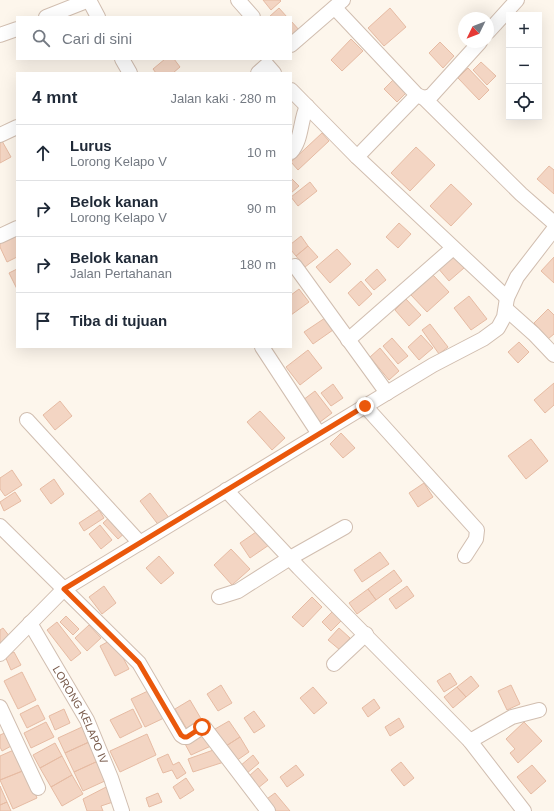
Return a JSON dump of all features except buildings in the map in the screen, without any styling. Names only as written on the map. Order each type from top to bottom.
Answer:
[{"type":"street","points":[[49,16],[89,0],[97,16]]},
{"type":"street","points":[[494,25],[517,0]]},
{"type":"street","points":[[243,2],[251,16]]},
{"type":"street","points":[[292,44],[339,4],[421,96],[521,194],[554,223]]},
{"type":"street","points":[[0,35],[16,29]]},
{"type":"street","points":[[357,157],[421,96],[431,96],[475,48]]},
{"type":"street","points":[[123,60],[129,72]]},
{"type":"street","points":[[292,91],[357,157],[453,248],[554,355]]},
{"type":"street","points":[[292,151],[296,146],[302,116],[307,106]]},
{"type":"street","points":[[0,134],[16,127]]},
{"type":"street","points":[[0,236],[16,228]]},
{"type":"street","points":[[0,654],[64,589],[365,406],[498,328],[517,277],[554,229]]},
{"type":"street","points":[[348,340],[453,248]]},
{"type":"street","points":[[295,266],[387,393]]},
{"type":"street","points":[[263,348],[319,434]]},
{"type":"street","points":[[365,406],[476,530],[476,539],[465,556]]},
{"type":"street","points":[[27,420],[140,543]]},
{"type":"street","points":[[226,490],[290,558],[470,741],[524,811]]},
{"type":"street","points":[[0,526],[139,663],[181,735],[187,737],[202,727],[204,728],[268,811]]},
{"type":"street","points":[[219,597],[238,592],[290,558],[345,527]]},
{"type":"street","name":"LORONG KELAPO IV","points":[[30,623],[87,720],[111,778],[122,811]]},
{"type":"street","points":[[334,664],[366,634]]},
{"type":"street","points":[[0,706],[38,788]]},
{"type":"street","points":[[470,741],[512,716],[539,710]]},
{"type":"route","points":[[202,727],[187,737],[181,735],[139,663],[64,589],[365,406]]}]
